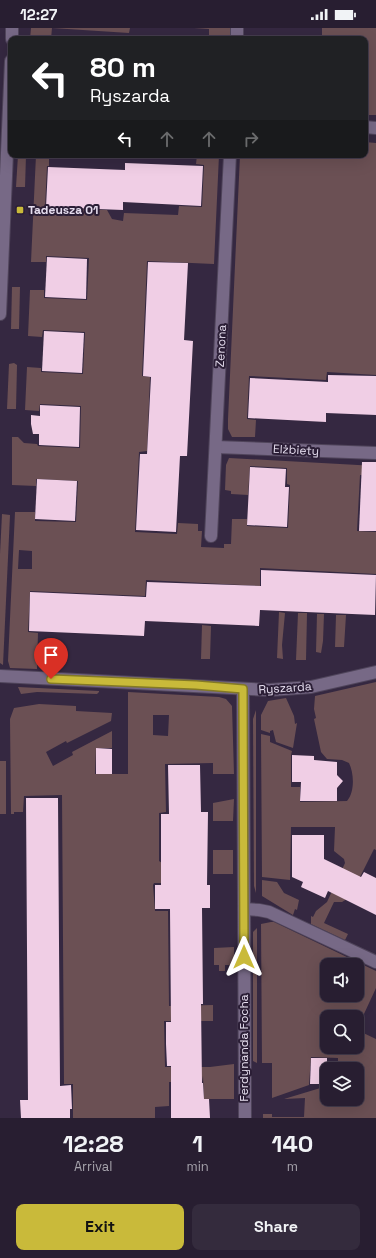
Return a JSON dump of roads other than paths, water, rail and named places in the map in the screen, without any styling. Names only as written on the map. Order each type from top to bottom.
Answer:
[{"type":"street","points":[[0,314],[8,152]]},
{"type":"street","name":"Zenona","points":[[211,536],[230,158]]},
{"type":"street","name":"Elżbiety","points":[[216,447],[376,453]]},
{"type":"street","name":"Ryszarda","points":[[0,676],[282,690],[308,687],[376,672]]},
{"type":"street","name":"Ferdynanda Focha","points":[[243,689],[244,1118]]},
{"type":"street","points":[[244,909],[269,912],[376,962]]},
{"type":"place","name":"Tadeusza 01","points":[[20,210]]}]
